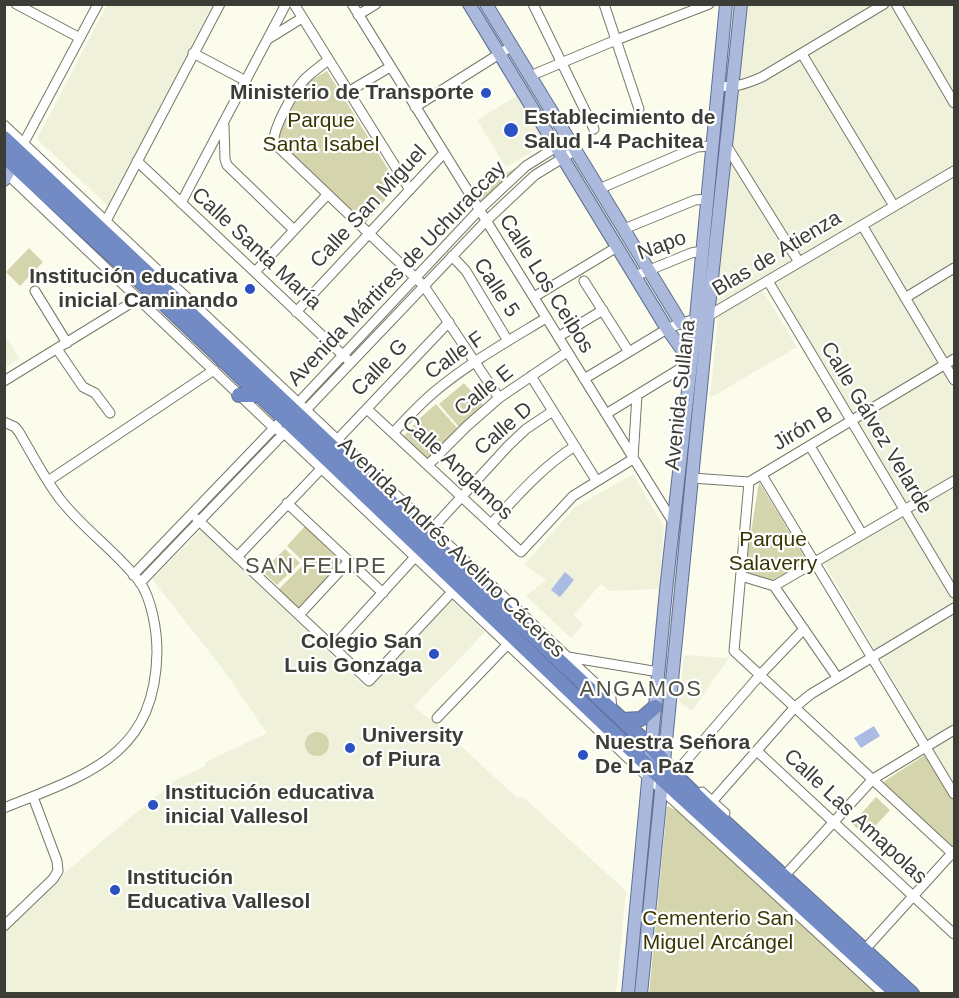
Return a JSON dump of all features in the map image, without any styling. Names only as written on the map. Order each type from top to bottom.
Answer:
[{"type":"highway","name":"Avenida Andrés Avelino Cáceres","points":[[4,138],[11,163],[260,395],[291,418],[656,778],[897,993]]},
{"type":"highway","name":"Avenida Andrés Avelino Cáceres","points":[[11,163],[652,747],[674,774],[710,804],[912,993]]},
{"type":"highway","points":[[239,395],[260,395]]},
{"type":"highway","points":[[617,715],[641,719],[655,707]]},
{"type":"main road","points":[[469,4],[667,329],[691,362]]},
{"type":"main road","name":"Avenida Sullana","points":[[656,778],[652,747],[659,733],[688,526],[702,317],[702,251],[726,4]]},
{"type":"main road","name":"Avenida Sullana","points":[[656,778],[663,761],[655,707],[673,522],[691,362],[702,317],[726,145],[741,4]]},
{"type":"main road","points":[[489,5],[681,323]]},
{"type":"main road","points":[[673,522],[688,526]]},
{"type":"main road","points":[[628,993],[656,778]]},
{"type":"main road","points":[[641,993],[656,778]]},
{"type":"street","points":[[16,4],[80,38]]},
{"type":"street","points":[[11,163],[98,4]]},
{"type":"street","points":[[106,221],[220,4]]},
{"type":"street","points":[[181,203],[286,4]]},
{"type":"street","points":[[294,4],[410,190]]},
{"type":"street","name":"Calle Los Ceibos","points":[[352,4],[673,522]]},
{"type":"street","points":[[358,15],[376,4]]},
{"type":"street","points":[[533,4],[594,129]]},
{"type":"street","points":[[604,4],[639,109]]},
{"type":"street","points":[[530,76],[709,4]]},
{"type":"street","points":[[717,86],[744,85],[762,77],[884,4]]},
{"type":"street","points":[[896,4],[954,103]]},
{"type":"street","points":[[268,39],[302,18]]},
{"type":"street","points":[[415,107],[512,46]]},
{"type":"street","points":[[193,53],[246,81]]},
{"type":"street","points":[[801,54],[894,206]]},
{"type":"street","points":[[328,60],[303,81],[273,136],[277,148],[424,286],[499,398]]},
{"type":"street","points":[[348,92],[390,67]]},
{"type":"street","points":[[224,123],[227,165]]},
{"type":"street","name":"Avenida Andrés Avelino Cáceres","points":[[4,125],[11,163],[139,298],[239,395],[338,439],[611,698],[617,715]]},
{"type":"street","name":"Avenida Mártires de Uchuraccay","points":[[291,418],[351,363],[486,221],[560,152],[569,139]]},
{"type":"street","points":[[726,145],[799,262]]},
{"type":"street","points":[[599,189],[697,147],[712,146]]},
{"type":"street","points":[[210,150],[294,230]]},
{"type":"street","name":"Avenida Mártires de Uchuraccay","points":[[291,418],[343,356],[479,210],[526,166],[560,152],[576,150]]},
{"type":"street","name":"Calle San Miguel","points":[[296,312],[444,153]]},
{"type":"street","name":"Calle Santa María","points":[[137,161],[351,363]]},
{"type":"street","name":"Avenida Andrés Avelino Cáceres","points":[[11,163],[106,221],[291,418],[321,469],[507,645],[656,778],[884,993]]},
{"type":"street","name":"Blas de Atienza","points":[[584,379],[667,329],[702,317],[768,281],[954,171]]},
{"type":"street","points":[[255,272],[327,195]]},
{"type":"street","points":[[624,229],[695,200],[707,199]]},
{"type":"street","points":[[862,225],[954,380]]},
{"type":"street","points":[[534,297],[617,247]]},
{"type":"street","name":"Napo","points":[[635,276],[690,253],[702,251]]},
{"type":"street","name":"Calle 5","points":[[452,256],[466,271],[508,341]]},
{"type":"street","points":[[905,298],[954,268]]},
{"type":"street","points":[[584,281],[629,352]]},
{"type":"street","name":"Calle Gálvez Velarde","points":[[768,281],[954,593]]},
{"type":"street","points":[[35,291],[67,343]]},
{"type":"street","points":[[4,381],[139,298]]},
{"type":"street","points":[[558,337],[603,310]]},
{"type":"street","name":"Calle F","points":[[393,433],[423,402],[476,362],[546,318]]},
{"type":"street","name":"Calle G","points":[[338,439],[449,322]]},
{"type":"street","points":[[57,349],[83,387],[95,393],[110,413]]},
{"type":"street","name":"Calle E","points":[[428,465],[466,426],[499,398],[567,352]]},
{"type":"street","name":"Jirón B","points":[[749,482],[954,360]]},
{"type":"street","points":[[606,414],[691,362]]},
{"type":"street","points":[[48,481],[214,370]]},
{"type":"street","points":[[531,376],[596,480],[633,459],[637,395]]},
{"type":"street","name":"Calle Angamos","points":[[367,409],[521,552],[565,504],[596,480]]},
{"type":"street","name":"Calle D","points":[[432,529],[517,437],[553,411]]},
{"type":"street","points":[[133,575],[192,513],[291,418]]},
{"type":"street","points":[[140,583],[200,521],[291,418]]},
{"type":"street","points":[[4,422],[15,427],[19,432],[48,481],[73,513],[140,583],[150,606],[157,639],[157,671],[151,700],[143,720],[126,743],[111,757],[81,776],[4,808]]},
{"type":"street","points":[[491,524],[538,473],[575,446]]},
{"type":"street","points":[[810,446],[862,534]]},
{"type":"street","points":[[237,557],[321,469]]},
{"type":"street","points":[[762,475],[954,794]]},
{"type":"street","points":[[692,478],[749,482],[734,651],[954,853],[868,946]]},
{"type":"street","points":[[774,586],[954,481]]},
{"type":"street","points":[[287,503],[382,593]]},
{"type":"street","points":[[192,513],[369,681],[452,592]]},
{"type":"street","points":[[333,647],[415,557]]},
{"type":"street","points":[[299,615],[349,561]]},
{"type":"street","points":[[741,576],[774,586],[837,677]]},
{"type":"street","points":[[710,804],[795,707],[837,677],[954,608]]},
{"type":"street","points":[[678,770],[760,675],[804,629]]},
{"type":"street","points":[[437,718],[507,645]]},
{"type":"street","points":[[568,657],[659,672]]},
{"type":"street","points":[[788,872],[873,779],[954,730]]},
{"type":"street","name":"Calle Las Amapolas","points":[[757,751],[954,934]]},
{"type":"street","name":"Avenida Andrés Avelino Cáceres","points":[[663,761],[678,770],[710,804],[921,993]]},
{"type":"street","points":[[4,927],[53,879],[58,871],[57,861],[33,796]]},
{"type":"shaded area","points":[[107,5],[213,5],[108,206],[37,139]]},
{"type":"shaded area","points":[[734,5],[954,5],[954,785],[823,561],[911,512],[775,282],[729,309],[763,291],[797,347],[710,398],[718,316],[701,325]]},
{"type":"shaded area","name":"Establecimiento de Salud I-4 Pachitea","points":[[518,95],[544,140],[543,145],[506,167],[477,120]]},
{"type":"shaded area","points":[[5,335],[19,358],[4,368]]},
{"type":"shaded area","points":[[633,474],[664,527],[659,589],[610,591],[601,584],[574,615],[583,624],[571,638],[526,596],[546,580],[524,565],[575,507]]},
{"type":"shaded area","name":"University of Piura","points":[[201,530],[366,688],[385,672],[452,600],[485,632],[414,706],[429,719],[431,718],[518,799],[522,796],[626,891],[616,993],[5,994],[5,932],[68,870],[174,781],[205,766],[206,762],[267,733],[222,668],[152,579]]},
{"type":"shaded area","points":[[684,655],[729,658],[692,711],[679,702]]},
{"type":"green space","name":"Parque Santa Isabel","points":[[327,71],[398,185],[365,224],[281,148],[277,133],[308,82]]},
{"type":"green space","points":[[521,165],[481,201],[476,190]]},
{"type":"green space","points":[[29,248],[43,262],[20,286],[6,272]]},
{"type":"green space","points":[[464,383],[483,405],[459,427],[439,404]]},
{"type":"green space","points":[[436,404],[458,429],[428,462],[403,437]]},
{"type":"green space","name":"Parque Salaverry","points":[[759,482],[807,561],[768,583],[744,576]]},
{"type":"green space","points":[[305,526],[343,564],[297,613],[275,593],[305,563],[287,546]]},
{"type":"green space","points":[[285,549],[300,563],[277,585],[262,571]]},
{"type":"green space","points":[[317,732],[326,735],[329,744],[326,753],[317,756],[308,753],[305,744],[308,735]]},
{"type":"green space","points":[[928,753],[954,798],[954,847],[952,849],[883,782]]},
{"type":"green space","points":[[876,797],[890,810],[866,836],[852,824]]},
{"type":"green space","name":"Cementerio San Miguel Arcángel","points":[[667,806],[678,811],[877,994],[649,994]]},
{"type":"water","points":[[565,572],[574,580],[560,597],[551,590]]},
{"type":"water","points":[[874,726],[880,736],[861,748],[854,738]]},
{"type":"place","name":"Ministerio de Transporte","points":[[486,93]]},
{"type":"place","name":"Establecimiento de Salud I-4 Pachitea","points":[[511,130]]},
{"type":"place","name":"Institución educativa inicial Caminando","points":[[250,289]]},
{"type":"place","name":"Colegio San Luis Gonzaga","points":[[434,654]]},
{"type":"place","name":"University of Piura","points":[[350,748]]},
{"type":"place","name":"Nuestra Señora De La Paz","points":[[583,755]]},
{"type":"place","name":"Institución educativa inicial Vallesol","points":[[153,805]]},
{"type":"place","name":"Institución Educativa Vallesol","points":[[115,890]]},
{"type":"district","name":"SAN FELIPE","points":[[316,567]]},
{"type":"district","name":"ANGAMOS","points":[[641,690]]}]
